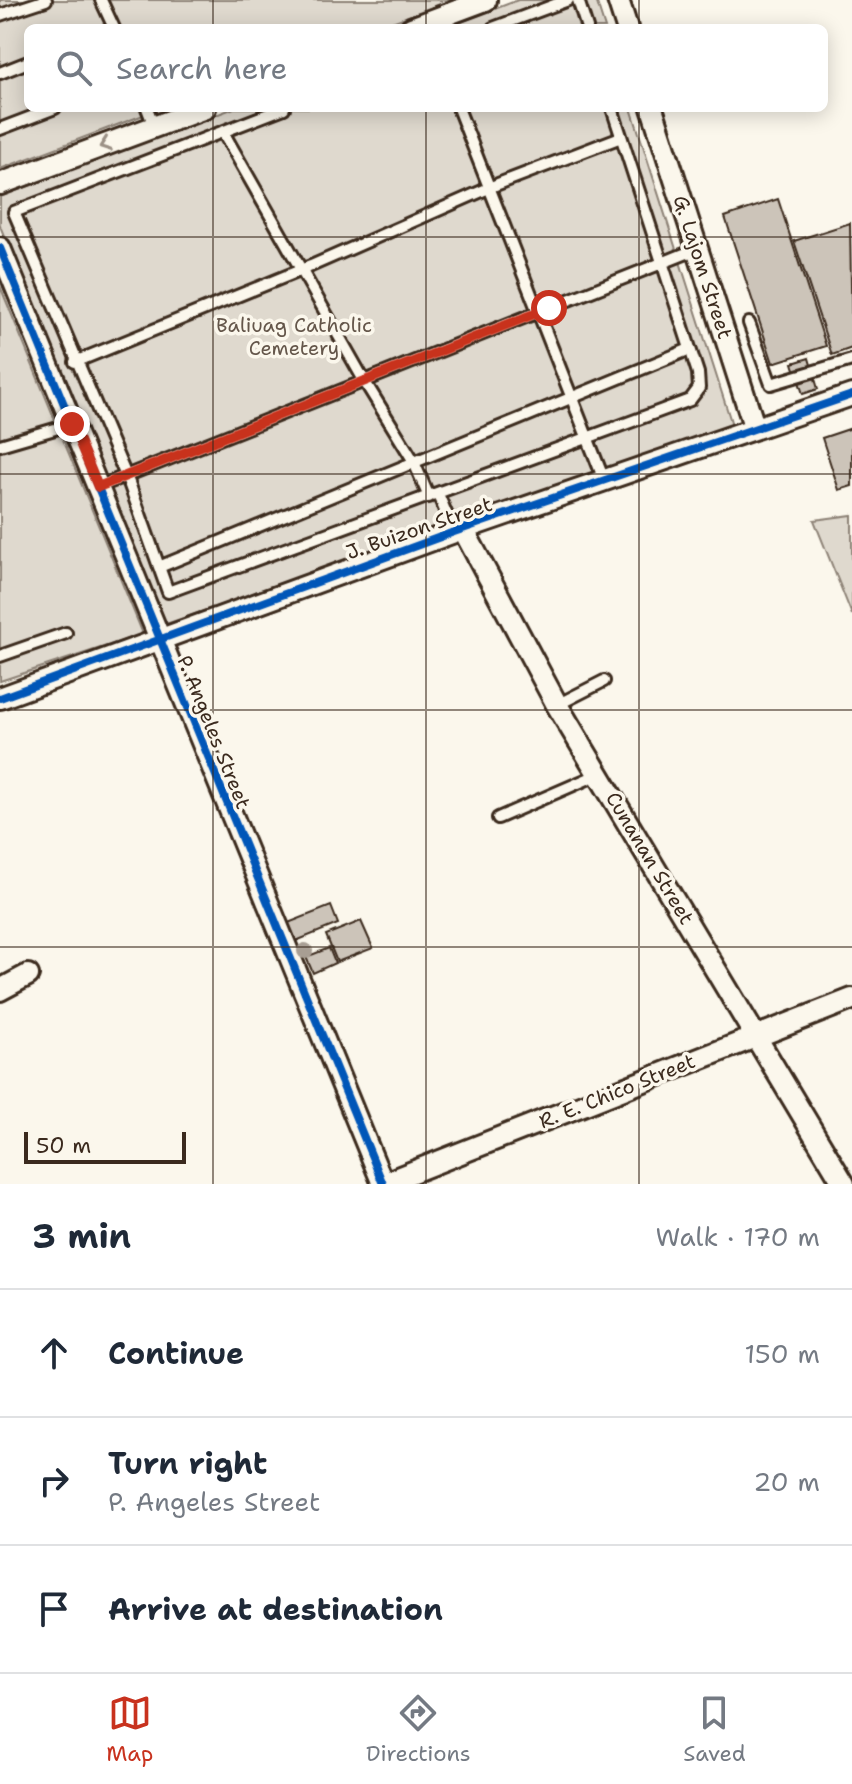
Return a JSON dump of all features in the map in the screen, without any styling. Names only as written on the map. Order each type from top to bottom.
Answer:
[{"type":"street","points":[[422,24],[486,0]]},
{"type":"street","points":[[618,0],[626,24]]},
{"type":"street","points":[[0,184],[151,117],[181,112]]},
{"type":"street","name":"G. Lajom Street","points":[[653,112],[754,426]]},
{"type":"street","name":"P. Angeles Street","points":[[0,248],[382,1184]]},
{"type":"street","name":"J. Buizon Street","points":[[0,698],[458,530],[754,426],[852,395]]},
{"type":"street","name":"Cunanan Street","points":[[458,530],[557,705],[759,1035],[844,1184]]},
{"type":"street","points":[[0,990],[28,975]]},
{"type":"street","name":"R. E. Chico Street","points":[[382,1184],[852,999]]},
{"type":"lane","points":[[0,15],[46,0]]},
{"type":"lane","points":[[101,0],[112,24]]},
{"type":"lane","points":[[504,24],[568,0]]},
{"type":"lane","points":[[578,0],[586,24]]},
{"type":"lane","points":[[0,73],[24,64]]},
{"type":"lane","points":[[0,129],[45,112]]},
{"type":"lane","points":[[274,112],[14,212],[125,475],[168,592],[690,400],[699,388],[698,373],[613,112]]},
{"type":"lane","points":[[460,112],[604,480]]},
{"type":"lane","points":[[223,132],[365,382],[458,530]]},
{"type":"lane","points":[[75,362],[490,188],[621,137]]},
{"type":"lane","points":[[98,487],[697,249]]},
{"type":"lane","points":[[749,323],[771,384],[852,360]]},
{"type":"lane","points":[[159,567],[413,460],[690,349]]},
{"type":"lane","points":[[0,445],[72,424]]},
{"type":"lane","points":[[0,656],[66,633]]},
{"type":"lane","points":[[557,705],[604,681]]},
{"type":"lane","points":[[498,818],[599,774]]},
{"type":"green space","points":[[0,0],[451,0],[387,24],[24,24],[24,112],[151,112],[0,169]]},
{"type":"green space","points":[[518,0],[596,0],[604,24],[455,24]]},
{"type":"green space","name":"Baliuag Catholic Cemetery","points":[[223,112],[632,112],[733,428],[163,625],[0,226],[0,197]]},
{"type":"green space","points":[[0,286],[143,634],[0,681]]},
{"type":"green space","points":[[852,515],[852,615],[814,520]]},
{"type":"building","points":[[778,199],[826,346],[773,363],[725,217]]},
{"type":"building","points":[[850,223],[852,348],[832,355],[794,241]]},
{"type":"building","points":[[809,358],[818,389],[803,394],[793,363]]},
{"type":"building","points":[[852,428],[852,486],[839,490],[822,438]]},
{"type":"building","points":[[331,906],[338,924],[296,941],[288,923]]},
{"type":"building","points":[[361,921],[373,948],[337,962],[326,935]]},
{"type":"building","points":[[329,948],[335,963],[313,973],[306,957]]},
{"type":"cycle path","points":[[0,248],[383,1184]]},
{"type":"cycle path","points":[[0,698],[454,532],[852,395]]},
{"type":"route","points":[[72,424],[98,487],[549,308]]}]
